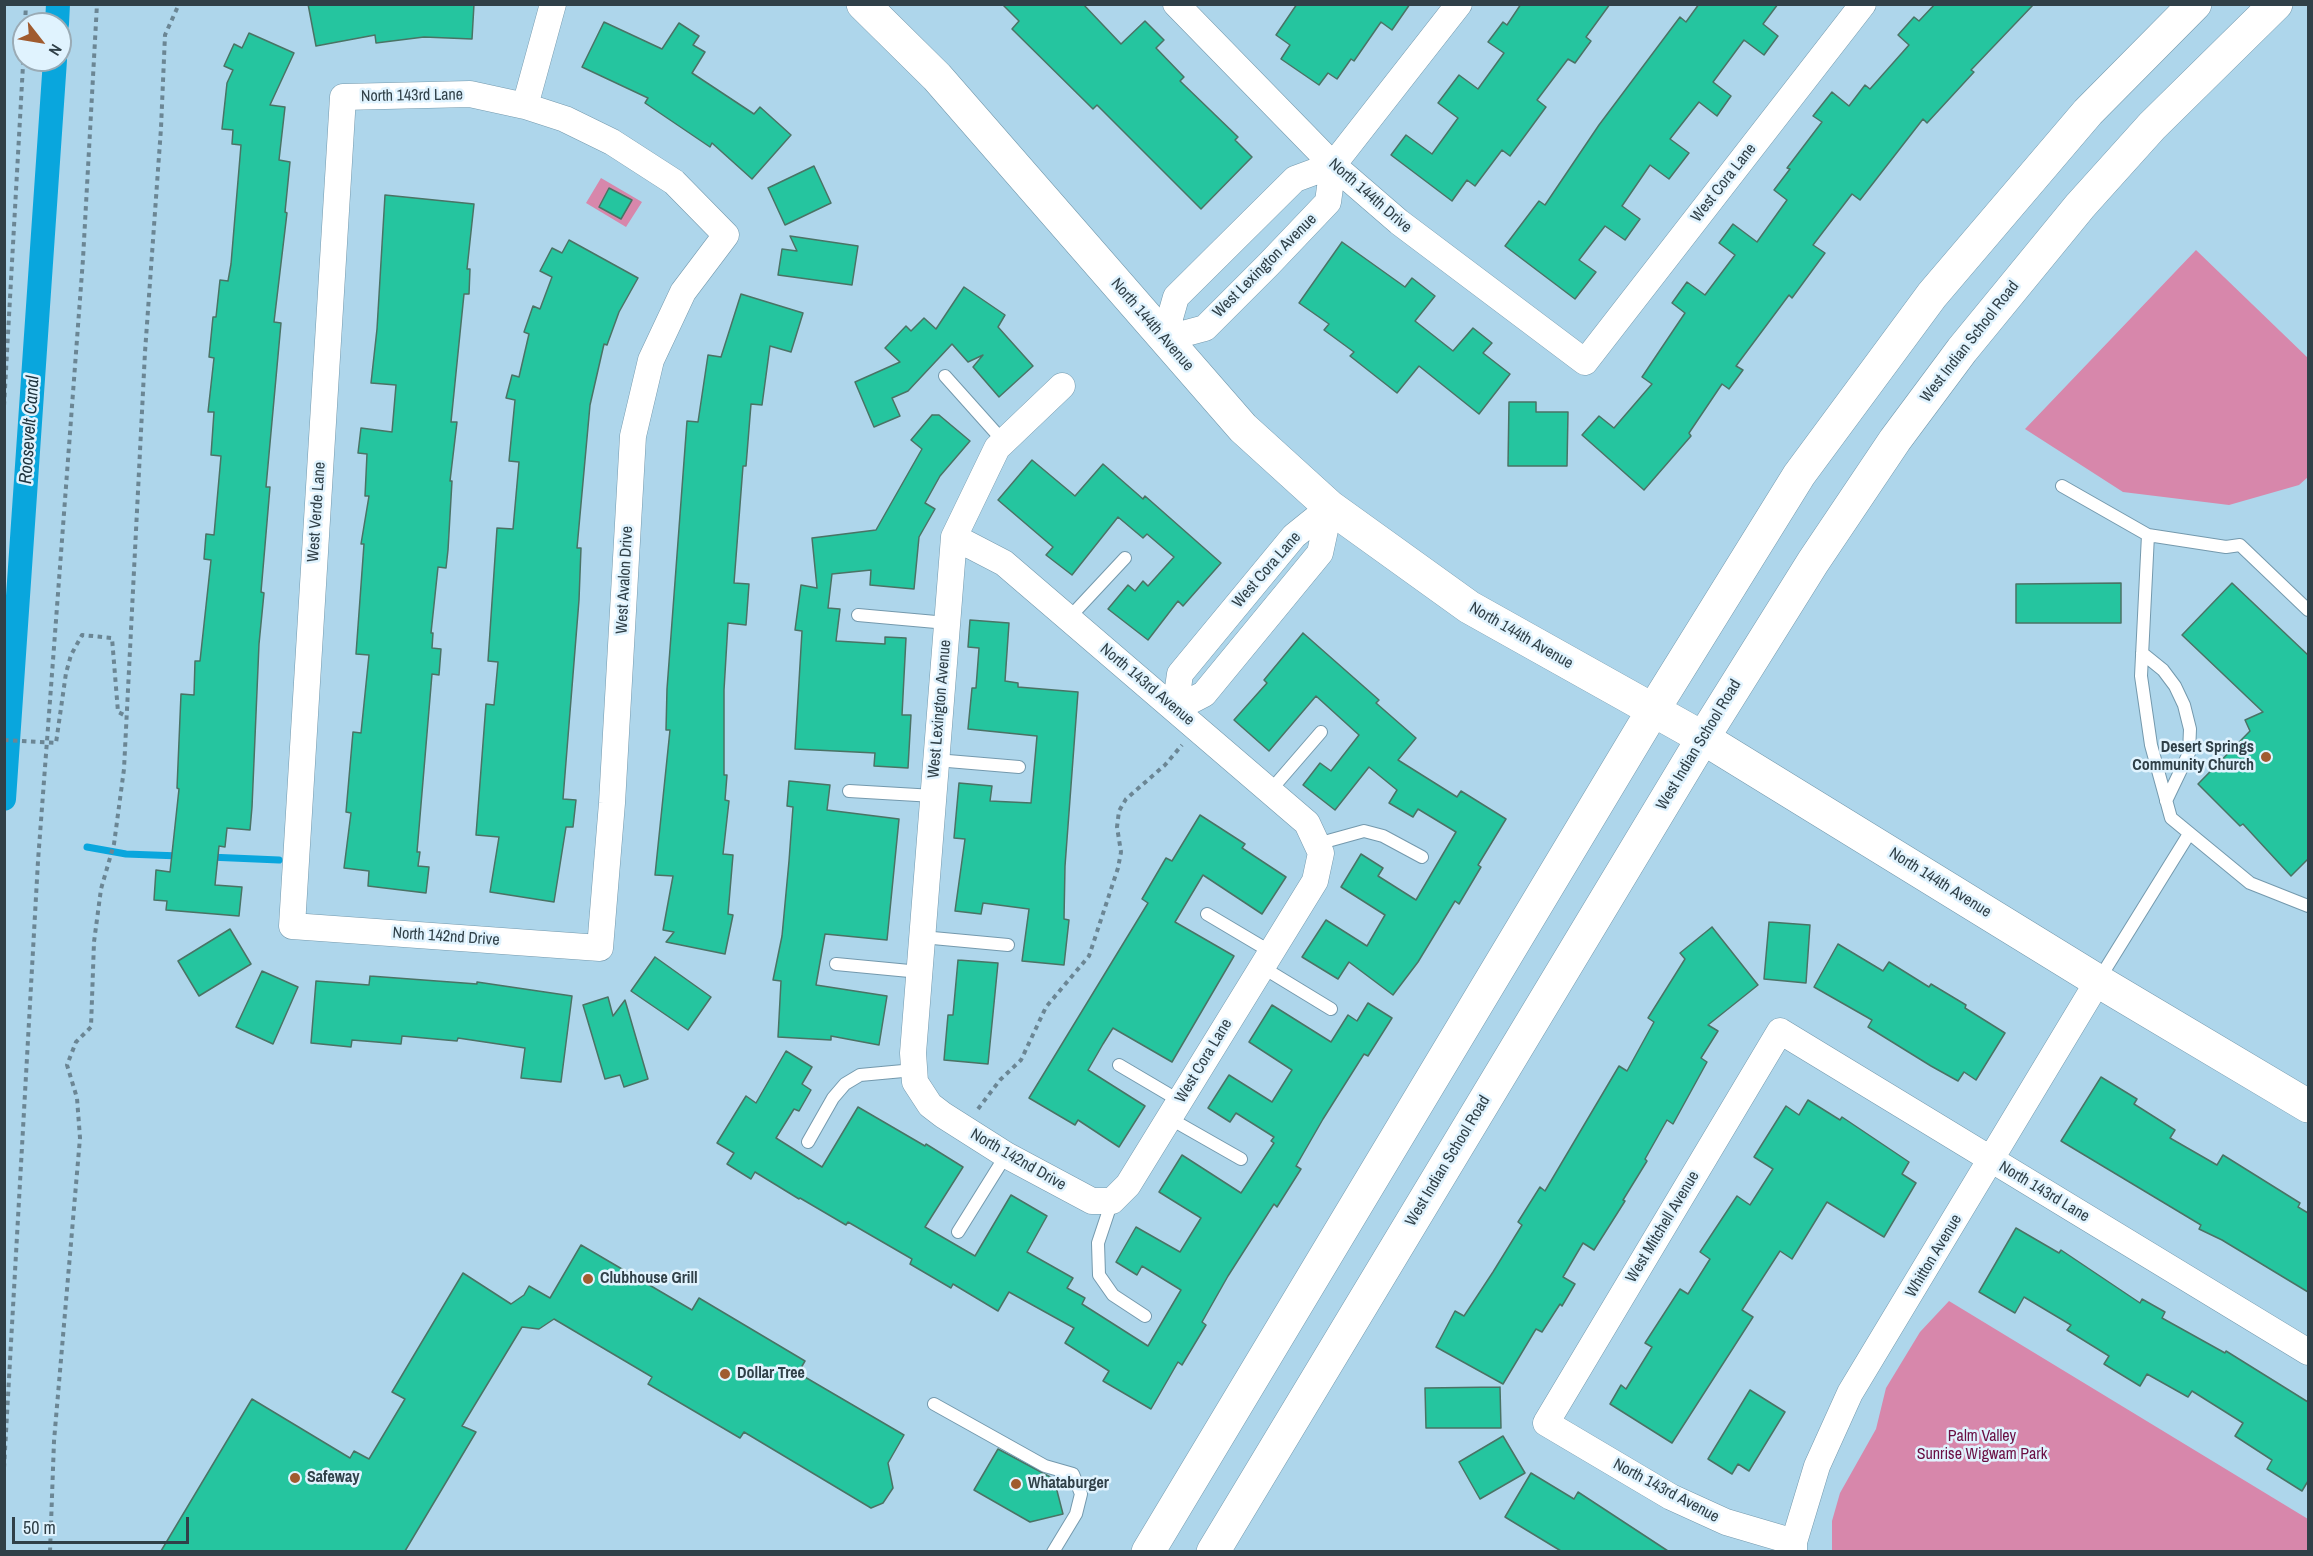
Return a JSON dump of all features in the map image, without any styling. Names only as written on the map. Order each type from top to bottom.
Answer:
[{"type":"main road","name":"North 144th Avenue","points":[[863,4],[937,77],[1243,428],[1330,507],[1469,607],[1652,712],[1702,738],[2098,981],[2308,1106]]},
{"type":"main road","points":[[1148,1551],[1652,712],[1799,475],[1932,295],[2088,112],[2195,4]]},
{"type":"main road","name":"West Indian School Road","points":[[1213,1551],[1702,738],[1812,562],[1930,390],[2025,272],[2138,142],[2276,4]]},
{"type":"street","points":[[525,106],[553,4]]},
{"type":"street","name":"North 144th Drive","points":[[1176,4],[1333,165],[1399,222],[1586,362]]},
{"type":"street","points":[[1164,339],[1176,297],[1295,179],[1333,165],[1459,4]]},
{"type":"street","name":"West Cora Lane","points":[[1586,362],[1863,4]]},
{"type":"street","name":"North 143rd Lane","points":[[343,97],[470,94],[525,106],[565,119],[612,142],[674,182],[726,235]]},
{"type":"street","name":"West Verde Lane","points":[[292,926],[343,97]]},
{"type":"street","name":"West Lexington Avenue","points":[[1164,339],[1205,328],[1268,265],[1328,202],[1333,165]]},
{"type":"street","name":"West Avalon Drive","points":[[600,948],[612,803],[633,436],[651,360],[683,292],[726,235]]},
{"type":"street","name":"West Lexington Avenue","points":[[930,1105],[915,1082],[913,1053],[954,537],[997,448],[1062,386]]},
{"type":"street","name":"West Cora Lane","points":[[1175,710],[1204,694],[1256,606],[1320,553],[1330,507]]},
{"type":"street","name":"North 143rd Avenue","points":[[954,537],[1004,563],[1069,618],[1307,823],[1319,849]]},
{"type":"street","name":"West Cora Lane","points":[[1112,1201],[1128,1185],[1315,880],[1319,849]]},
{"type":"street","name":"North 142nd Drive","points":[[292,926],[600,948]]},
{"type":"street","name":"Whitton Avenue","points":[[1794,1547],[1817,1466],[1850,1393],[2098,981]]},
{"type":"street","name":"North 143rd Lane","points":[[1780,1031],[2308,1352]]},
{"type":"street","name":"West Mitchell Avenue","points":[[1546,1423],[1780,1031]]},
{"type":"street","name":"North 142nd Drive","points":[[930,1105],[1006,1155],[1092,1201],[1112,1201]]},
{"type":"street","name":"North 143rd Avenue","points":[[1546,1423],[1671,1497],[1726,1522],[1794,1547]]},
{"type":"lane","points":[[945,376],[1004,442]]},
{"type":"lane","points":[[2062,486],[2148,535],[2226,547],[2240,545],[2308,610]]},
{"type":"lane","points":[[2148,535],[2141,676],[2151,745],[2171,818],[2250,883],[2308,906]]},
{"type":"lane","points":[[1069,618],[1125,558]]},
{"type":"lane","points":[[858,615],[947,622]]},
{"type":"lane","points":[[2142,653],[2163,670],[2175,686],[2184,705],[2190,729],[2189,753],[2166,801]]},
{"type":"lane","points":[[1269,790],[1321,732]]},
{"type":"lane","points":[[936,760],[1019,767]]},
{"type":"lane","points":[[849,791],[934,796]]},
{"type":"lane","points":[[1319,849],[1364,831],[1383,836],[1422,856]]},
{"type":"lane","points":[[2098,981],[2189,834]]},
{"type":"lane","points":[[1207,914],[1331,1009]]},
{"type":"lane","points":[[922,937],[1008,945]]},
{"type":"lane","points":[[836,964],[920,972]]},
{"type":"lane","points":[[1119,1065],[1241,1159]]},
{"type":"lane","points":[[808,1142],[833,1098],[845,1084],[860,1075],[914,1070]]},
{"type":"lane","points":[[958,1232],[1006,1155]]},
{"type":"lane","points":[[1112,1201],[1098,1243],[1099,1275],[1113,1294],[1145,1316]]},
{"type":"lane","points":[[934,1404],[1045,1466],[1073,1474],[1081,1494],[1076,1514],[1053,1551]]},
{"type":"path","points":[[4,1468],[47,743],[83,259],[97,4]]},
{"type":"path","points":[[50,1551],[54,1441],[80,1138],[77,1098],[67,1065],[76,1042],[91,1027],[101,889],[114,844],[124,769],[165,35],[179,4]]},
{"type":"path","points":[[4,406],[23,72]]},
{"type":"path","points":[[4,740],[56,743],[66,673],[71,655],[82,635],[112,638],[118,712],[126,716]]},
{"type":"path","points":[[964,1129],[1000,1080],[1021,1060],[1046,1007],[1089,956],[1118,868],[1121,852],[1117,827],[1119,811],[1125,799],[1165,765],[1197,728]]},
{"type":"green space","points":[[601,178],[642,202],[626,227],[586,203]]},
{"type":"green space","points":[[2196,250],[2308,358],[2308,477],[2299,485],[2229,505],[2123,492],[2025,429]]},
{"type":"green space","name":"Palm Valley Sunrise Wigwam Park","points":[[1949,1301],[2308,1519],[2308,1551],[1832,1551],[1832,1521],[1840,1493],[1876,1429],[1886,1388],[1920,1332]]},
{"type":"building","points":[[308,4],[474,4],[472,39],[424,37],[376,43],[375,35],[316,46]]},
{"type":"building","points":[[1002,4],[1083,4],[1121,44],[1145,21],[1164,40],[1156,48],[1184,77],[1180,81],[1238,137],[1235,140],[1252,157],[1201,209],[1097,105],[1093,109],[1012,29],[1019,21]]},
{"type":"building","points":[[1297,4],[1410,4],[1392,30],[1381,22],[1354,61],[1351,59],[1337,79],[1328,73],[1319,85],[1281,59],[1290,45],[1276,35]]},
{"type":"building","points":[[1521,4],[1610,4],[1586,37],[1591,41],[1575,63],[1568,59],[1537,100],[1546,107],[1510,156],[1502,150],[1475,186],[1467,180],[1452,201],[1391,155],[1406,135],[1432,154],[1458,118],[1438,103],[1459,75],[1478,89],[1504,53],[1488,42],[1503,22],[1507,25]]},
{"type":"building","points":[[1699,4],[1778,4],[1763,24],[1778,36],[1764,55],[1744,40],[1713,82],[1731,96],[1717,116],[1699,102],[1670,139],[1689,153],[1669,179],[1650,165],[1622,206],[1640,219],[1625,240],[1605,226],[1579,260],[1596,272],[1575,299],[1505,246],[1539,201],[1545,205],[1599,125],[1680,17],[1686,22]]},
{"type":"building","points":[[1935,4],[2034,4],[1971,70],[1974,72],[1927,123],[1923,119],[1860,200],[1852,194],[1813,245],[1825,253],[1792,298],[1789,295],[1736,366],[1743,370],[1729,389],[1722,384],[1689,433],[1691,436],[1644,490],[1582,435],[1599,416],[1614,428],[1652,384],[1642,377],[1685,313],[1672,303],[1687,282],[1705,295],[1735,255],[1719,243],[1733,224],[1757,242],[1787,200],[1774,190],[1790,169],[1787,168],[1822,122],[1813,116],[1832,92],[1849,106],[1865,85],[1870,89],[1909,45],[1898,35],[1914,17],[1919,21]]},
{"type":"building","points":[[604,22],[662,49],[679,23],[699,36],[693,45],[705,52],[692,73],[754,114],[760,107],[791,135],[752,179],[712,143],[710,147],[645,103],[648,98],[582,67]]},
{"type":"building","points":[[249,33],[294,53],[270,105],[285,107],[279,160],[290,162],[285,212],[287,213],[274,322],[281,323],[266,487],[270,487],[261,592],[264,593],[259,644],[250,830],[227,828],[225,847],[219,846],[215,885],[242,887],[239,916],[166,910],[167,901],[154,900],[156,870],[170,872],[179,789],[177,788],[181,694],[194,695],[195,661],[200,661],[211,560],[204,559],[206,534],[214,535],[221,456],[211,455],[214,412],[208,412],[214,358],[209,357],[220,280],[228,281],[231,264],[241,145],[232,144],[233,130],[222,129],[227,83],[233,70],[224,66],[234,44],[242,48]]},
{"type":"building","points":[[814,166],[831,203],[785,225],[768,188]]},
{"type":"building","points":[[609,188],[632,200],[621,219],[599,207]]},
{"type":"building","points":[[385,195],[474,204],[467,269],[470,269],[469,294],[464,294],[451,422],[457,422],[450,481],[452,481],[448,550],[446,568],[438,567],[431,633],[433,633],[432,648],[441,649],[439,675],[432,674],[417,852],[420,852],[418,866],[429,867],[426,893],[368,886],[369,871],[344,868],[351,813],[346,812],[353,732],[361,733],[369,655],[356,654],[364,544],[361,544],[369,496],[365,496],[367,454],[358,453],[361,428],[392,432],[396,385],[371,383],[377,329]]},
{"type":"building","points":[[790,236],[858,246],[852,285],[778,275],[782,249],[797,251]]},
{"type":"building","points":[[569,240],[638,278],[619,312],[607,345],[604,344],[590,405],[577,548],[581,548],[579,600],[563,799],[576,800],[573,827],[566,827],[554,902],[490,892],[499,837],[476,835],[486,704],[494,705],[498,662],[488,661],[497,528],[513,529],[519,462],[509,461],[515,400],[506,398],[512,375],[519,377],[529,334],[524,332],[533,306],[540,309],[552,277],[540,271],[552,248],[562,253]]},
{"type":"building","points":[[1342,242],[1405,287],[1412,278],[1435,296],[1415,321],[1453,351],[1473,328],[1492,343],[1483,353],[1510,374],[1479,414],[1419,366],[1397,393],[1350,356],[1354,352],[1324,330],[1329,324],[1299,303]]},
{"type":"building","points":[[964,287],[1005,315],[998,327],[1033,366],[999,397],[973,367],[983,355],[968,362],[952,344],[908,391],[892,398],[900,416],[874,427],[855,382],[900,362],[885,348],[906,326],[911,331],[924,318],[936,329]]},
{"type":"building","points":[[741,294],[803,313],[791,352],[770,346],[762,405],[751,404],[746,466],[743,466],[734,583],[749,584],[746,625],[728,623],[724,690],[724,775],[727,775],[725,800],[729,801],[723,854],[733,855],[728,914],[733,915],[725,954],[666,942],[674,932],[663,930],[673,876],[655,875],[670,730],[666,730],[667,689],[687,421],[698,422],[708,355],[721,357]]},
{"type":"building","points":[[1509,402],[1536,402],[1536,412],[1568,412],[1567,466],[1508,466]]},
{"type":"building","points":[[932,415],[939,415],[970,441],[940,476],[925,503],[935,509],[919,537],[914,589],[870,585],[871,570],[832,574],[828,608],[840,609],[836,641],[885,644],[885,637],[906,638],[902,715],[911,715],[908,768],[874,766],[875,753],[795,749],[802,631],[795,630],[801,585],[817,588],[812,538],[876,530],[922,449],[911,440]]},
{"type":"building","points":[[1032,460],[1075,496],[1103,464],[1143,499],[1145,496],[1221,563],[1183,606],[1178,601],[1148,640],[1108,609],[1128,585],[1135,591],[1143,581],[1148,586],[1174,557],[1147,534],[1143,538],[1118,517],[1072,575],[1046,555],[1053,547],[998,500]]},
{"type":"building","points":[[2121,583],[2121,623],[2016,623],[2016,584]]},
{"type":"building","name":"Desert Springs Community Church","points":[[2232,583],[2308,655],[2308,859],[2291,876],[2243,824],[2240,826],[2198,784],[2250,731],[2245,720],[2263,712],[2182,635]]},
{"type":"building","points":[[970,620],[1009,623],[1005,681],[1018,683],[1018,687],[1078,692],[1065,866],[1064,919],[1069,920],[1064,965],[1022,961],[1029,909],[983,903],[981,914],[955,911],[965,839],[954,838],[959,783],[992,786],[990,801],[1031,803],[1037,736],[968,729],[972,688],[976,688],[979,648],[968,647]]},
{"type":"building","points":[[1303,633],[1379,700],[1376,703],[1416,738],[1398,760],[1457,797],[1461,791],[1506,819],[1478,865],[1481,867],[1459,904],[1455,901],[1418,962],[1393,995],[1349,962],[1338,979],[1302,957],[1326,920],[1367,946],[1385,915],[1341,887],[1361,854],[1383,868],[1378,876],[1416,900],[1456,832],[1418,809],[1413,817],[1389,803],[1397,790],[1369,767],[1335,810],[1303,785],[1320,763],[1331,771],[1359,735],[1316,696],[1269,751],[1234,720],[1267,683],[1264,680]]},
{"type":"building","points":[[789,781],[830,785],[827,810],[899,819],[887,940],[825,934],[816,985],[887,996],[879,1045],[831,1036],[831,1040],[778,1037],[781,981],[773,980],[782,936],[789,861],[793,807],[787,806]]},
{"type":"building","points":[[1200,815],[1245,844],[1242,848],[1286,877],[1262,914],[1203,875],[1175,922],[1234,956],[1172,1062],[1113,1028],[1103,1044],[1088,1070],[1145,1106],[1119,1147],[1078,1120],[1075,1125],[1029,1098],[1148,903],[1142,899],[1166,858],[1172,861]]},
{"type":"building","points":[[1769,922],[1810,925],[1806,983],[1764,979]]},
{"type":"building","points":[[1712,927],[1758,985],[1708,1025],[1718,1031],[1701,1058],[1707,1062],[1673,1124],[1667,1120],[1645,1159],[1647,1161],[1623,1200],[1625,1201],[1594,1250],[1583,1243],[1563,1277],[1575,1284],[1562,1306],[1560,1304],[1542,1332],[1536,1329],[1503,1384],[1436,1347],[1455,1311],[1464,1316],[1493,1272],[1522,1225],[1518,1222],[1540,1187],[1545,1191],[1619,1066],[1627,1071],[1654,1022],[1648,1018],[1685,959],[1680,953]]},
{"type":"building","points":[[230,929],[251,964],[199,996],[178,961]]},
{"type":"building","points":[[1838,944],[1883,971],[1889,962],[1929,987],[1931,984],[1966,1005],[1965,1008],[2005,1033],[1976,1080],[1964,1072],[1958,1081],[1931,1066],[1868,1027],[1872,1020],[1814,987]]},
{"type":"building","points":[[655,957],[711,997],[688,1030],[631,991]]},
{"type":"building","points":[[958,960],[998,963],[988,1064],[944,1060],[948,1015],[953,1015]]},
{"type":"building","points":[[262,971],[298,987],[273,1044],[236,1027]]},
{"type":"building","points":[[370,976],[477,984],[477,982],[572,996],[561,1082],[521,1078],[525,1048],[458,1038],[457,1041],[402,1036],[401,1044],[352,1040],[351,1047],[311,1043],[316,981],[369,985]]},
{"type":"building","points":[[608,997],[613,1016],[625,1000],[648,1079],[624,1087],[620,1075],[605,1079],[583,1005]]},
{"type":"building","points":[[1368,1003],[1392,1018],[1368,1056],[1364,1054],[1323,1119],[1296,1166],[1301,1169],[1277,1207],[1274,1204],[1228,1276],[1202,1322],[1206,1325],[1182,1365],[1178,1362],[1151,1409],[1103,1381],[1109,1371],[1065,1343],[1074,1328],[1009,1292],[998,1311],[953,1284],[951,1288],[910,1264],[912,1259],[848,1222],[846,1225],[755,1172],[751,1179],[727,1164],[734,1153],[717,1143],[746,1096],[756,1103],[786,1051],[812,1067],[802,1084],[811,1090],[799,1111],[794,1109],[776,1138],[822,1167],[858,1107],[925,1146],[926,1144],[963,1167],[925,1227],[975,1256],[1011,1195],[1047,1216],[1027,1252],[1073,1278],[1067,1288],[1085,1298],[1082,1304],[1148,1346],[1181,1290],[1142,1266],[1137,1275],[1116,1262],[1136,1227],[1180,1252],[1201,1218],[1159,1192],[1182,1155],[1241,1193],[1274,1143],[1271,1141],[1274,1137],[1236,1113],[1230,1122],[1208,1108],[1229,1075],[1272,1102],[1292,1070],[1249,1042],[1272,1005],[1331,1042],[1348,1015],[1357,1021]]},
{"type":"building","points":[[2101,1077],[2137,1099],[2134,1104],[2175,1130],[2170,1138],[2217,1165],[2223,1155],[2300,1203],[2298,1207],[2308,1213],[2308,1292],[2222,1240],[2199,1229],[2201,1225],[2061,1141]]},
{"type":"building","points":[[1808,1100],[1840,1120],[1842,1117],[1909,1162],[1902,1174],[1916,1183],[1884,1237],[1827,1202],[1792,1259],[1780,1251],[1742,1310],[1753,1317],[1672,1443],[1610,1404],[1621,1385],[1626,1389],[1652,1347],[1645,1343],[1680,1289],[1688,1294],[1710,1259],[1700,1252],[1737,1196],[1750,1205],[1773,1169],[1754,1157],[1786,1106],[1799,1115]]},
{"type":"building","points":[[2016,1228],[2059,1253],[2061,1250],[2140,1303],[2142,1299],[2165,1312],[2162,1318],[2225,1353],[2226,1351],[2308,1402],[2308,1481],[2302,1491],[2267,1469],[2272,1460],[2235,1436],[2243,1423],[2192,1391],[2188,1397],[2147,1374],[2140,1386],[2104,1364],[2109,1356],[2067,1330],[2071,1325],[2024,1297],[2015,1313],[1979,1292]]},
{"type":"building","points":[[581,1245],[692,1310],[699,1298],[805,1361],[798,1373],[904,1435],[888,1463],[893,1488],[883,1503],[871,1508],[744,1432],[740,1438],[648,1384],[652,1377],[554,1319],[539,1329],[522,1327],[462,1426],[476,1432],[405,1551],[161,1551],[252,1399],[350,1458],[354,1451],[369,1459],[405,1399],[392,1392],[463,1273],[511,1304],[524,1295],[529,1286],[550,1298]]},
{"type":"building","points":[[1500,1387],[1501,1428],[1426,1428],[1425,1388]]},
{"type":"building","points":[[1750,1390],[1785,1412],[1749,1471],[1738,1464],[1732,1474],[1708,1459]]},
{"type":"building","points":[[1503,1436],[1525,1473],[1480,1499],[1459,1462]]},
{"type":"building","name":"Whataburger","points":[[998,1449],[1054,1479],[1063,1514],[1030,1522],[974,1490]]},
{"type":"building","points":[[1531,1473],[1574,1499],[1578,1492],[1668,1551],[1561,1551],[1505,1517]]},
{"type":"waterway","name":"Roosevelt Canal","points":[[58,4],[58,12]]},
{"type":"waterway","name":"Roosevelt Canal","points":[[4,799],[54,72]]},
{"type":"waterway","points":[[87,847],[126,854],[180,856]]},
{"type":"waterway","points":[[209,857],[279,860]]},
{"type":"place","name":"Desert Springs Community Church","points":[[2266,757]]},
{"type":"place","name":"Clubhouse Grill","points":[[588,1279]]},
{"type":"place","name":"Dollar Tree","points":[[725,1374]]},
{"type":"place","name":"Safeway","points":[[295,1478]]},
{"type":"place","name":"Whataburger","points":[[1016,1484]]}]
